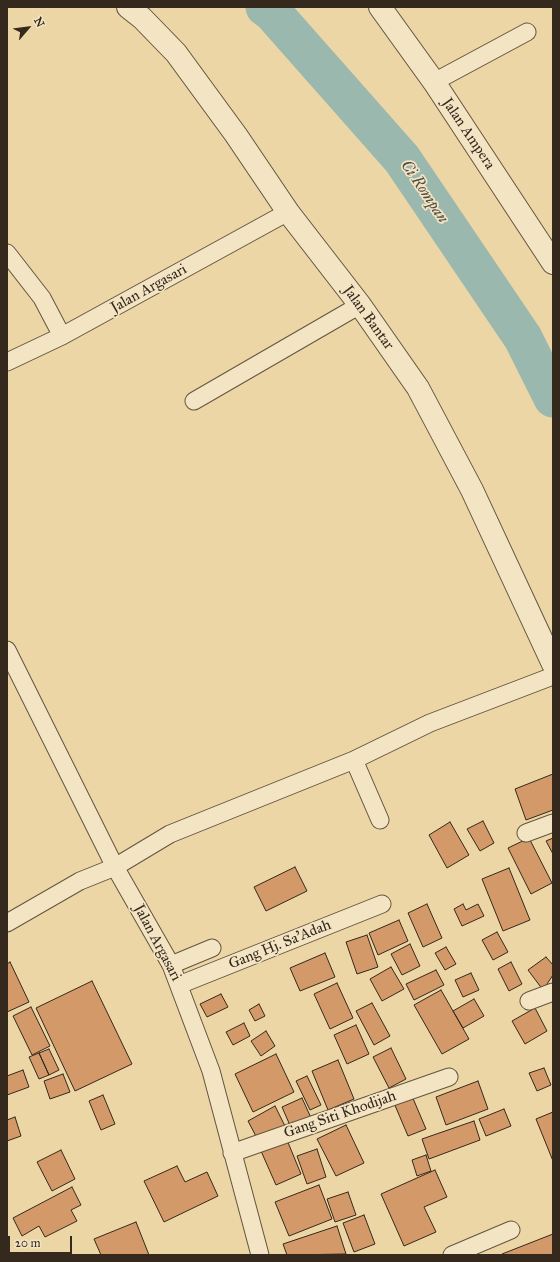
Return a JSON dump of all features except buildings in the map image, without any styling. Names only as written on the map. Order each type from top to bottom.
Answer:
[{"type":"street","name":"Jalan Bantar","points":[[128,7],[142,18],[176,53],[236,135],[288,212],[360,305],[418,388],[472,490],[553,664]]},
{"type":"street","name":"Jalan Ampera","points":[[380,7],[434,82],[553,263]]},
{"type":"street","points":[[434,82],[527,32]]},
{"type":"street","name":"Jalan Argasari","points":[[7,362],[62,336],[288,212]]},
{"type":"street","points":[[7,253],[42,298],[62,336]]},
{"type":"street","points":[[194,401],[360,305]]},
{"type":"street","name":"Jalan Argasari","points":[[7,650],[115,868],[171,965],[211,1071],[260,1255]]},
{"type":"street","points":[[7,923],[80,881],[115,868],[170,834],[354,760],[430,723],[553,676]]},
{"type":"street","points":[[354,760],[380,820]]},
{"type":"street","points":[[526,833],[553,823]]},
{"type":"street","name":"Gang Hj. Sa'Adah","points":[[179,985],[382,904]]},
{"type":"street","points":[[171,965],[212,948]]},
{"type":"street","points":[[529,1001],[553,992]]},
{"type":"street","name":"Gang Siti Khodijah","points":[[232,1153],[449,1077]]},
{"type":"street","points":[[452,1255],[511,1230]]},
{"type":"waterway","name":"Ci Rompan","points":[[265,7],[273,13],[402,159],[523,338],[553,398]]}]
